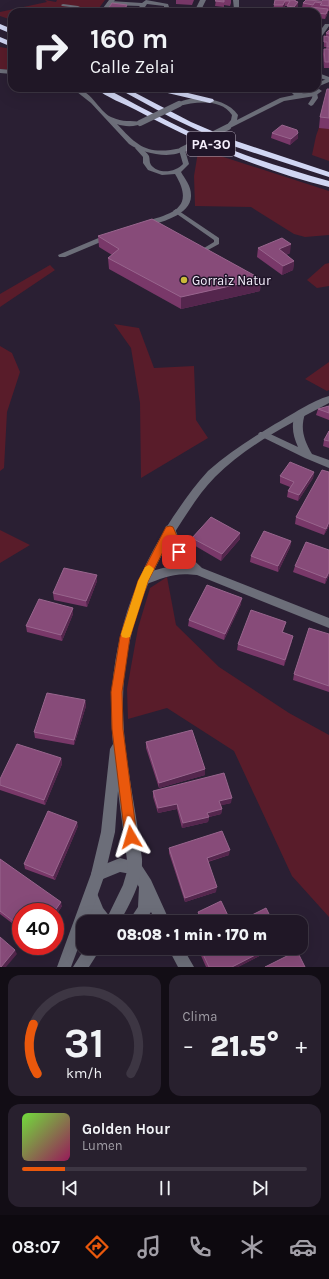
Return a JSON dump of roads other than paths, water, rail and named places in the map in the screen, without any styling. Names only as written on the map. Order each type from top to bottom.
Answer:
[{"type":"highway","points":[[101,92],[179,133],[233,155],[272,167]]},
{"type":"highway","name":"PA-30","points":[[108,92],[187,134],[220,148],[272,167],[329,184]]},
{"type":"highway","name":"PA-30","points":[[129,92],[178,118],[229,142],[285,162],[329,174]]},
{"type":"highway","points":[[174,92],[210,101]]},
{"type":"street","points":[[111,2],[143,5],[141,8]]},
{"type":"street","points":[[321,34],[328,25]]},
{"type":"street","points":[[321,87],[329,80]]},
{"type":"street","points":[[81,92],[108,117],[131,143],[146,156],[145,161],[148,167],[156,172],[166,174],[184,169],[186,164],[182,150]]},
{"type":"street","points":[[282,99],[287,92]]},
{"type":"street","points":[[294,92],[311,98],[311,104],[317,92]]},
{"type":"street","points":[[138,148],[158,153],[182,150],[282,99],[305,95],[312,92]]},
{"type":"street","points":[[131,143],[128,137],[129,132],[140,123],[179,104],[194,101],[210,101],[241,111],[263,108]]},
{"type":"street","points":[[228,107],[233,112],[235,117],[233,122],[228,127]]},
{"type":"street","points":[[108,117],[123,124],[140,123]]},
{"type":"street","points":[[134,228],[182,209],[187,201],[188,192],[185,182],[177,172]]},
{"type":"street","points":[[62,255],[121,232]]},
{"type":"street","points":[[116,915],[126,895],[135,868],[118,729],[116,692],[125,637],[143,581],[170,530],[190,500],[212,475],[245,446],[329,399]]},
{"type":"street","points":[[300,414],[296,424],[299,439],[308,456]]},
{"type":"street","points":[[264,434],[308,456],[329,464]]},
{"type":"street","points":[[170,530],[179,552],[198,571]]},
{"type":"street","points":[[143,581],[169,570],[184,568],[198,571],[329,623]]},
{"type":"street","points":[[64,967],[91,896],[108,832],[118,729]]},
{"type":"street","points":[[98,874],[120,865],[135,868],[146,885],[160,915]]},
{"type":"street","points":[[141,915],[145,910],[146,885]]},
{"type":"street","points":[[91,896],[99,915]]},
{"type":"street","points":[[80,967],[89,955]]},
{"type":"street","points":[[179,955],[187,967]]},
{"type":"lane","points":[[63,5],[78,7]]},
{"type":"lane","points":[[176,212],[217,239],[217,243],[206,249]]},
{"type":"place","name":"Gorraiz Natur","points":[[184,280]]}]
